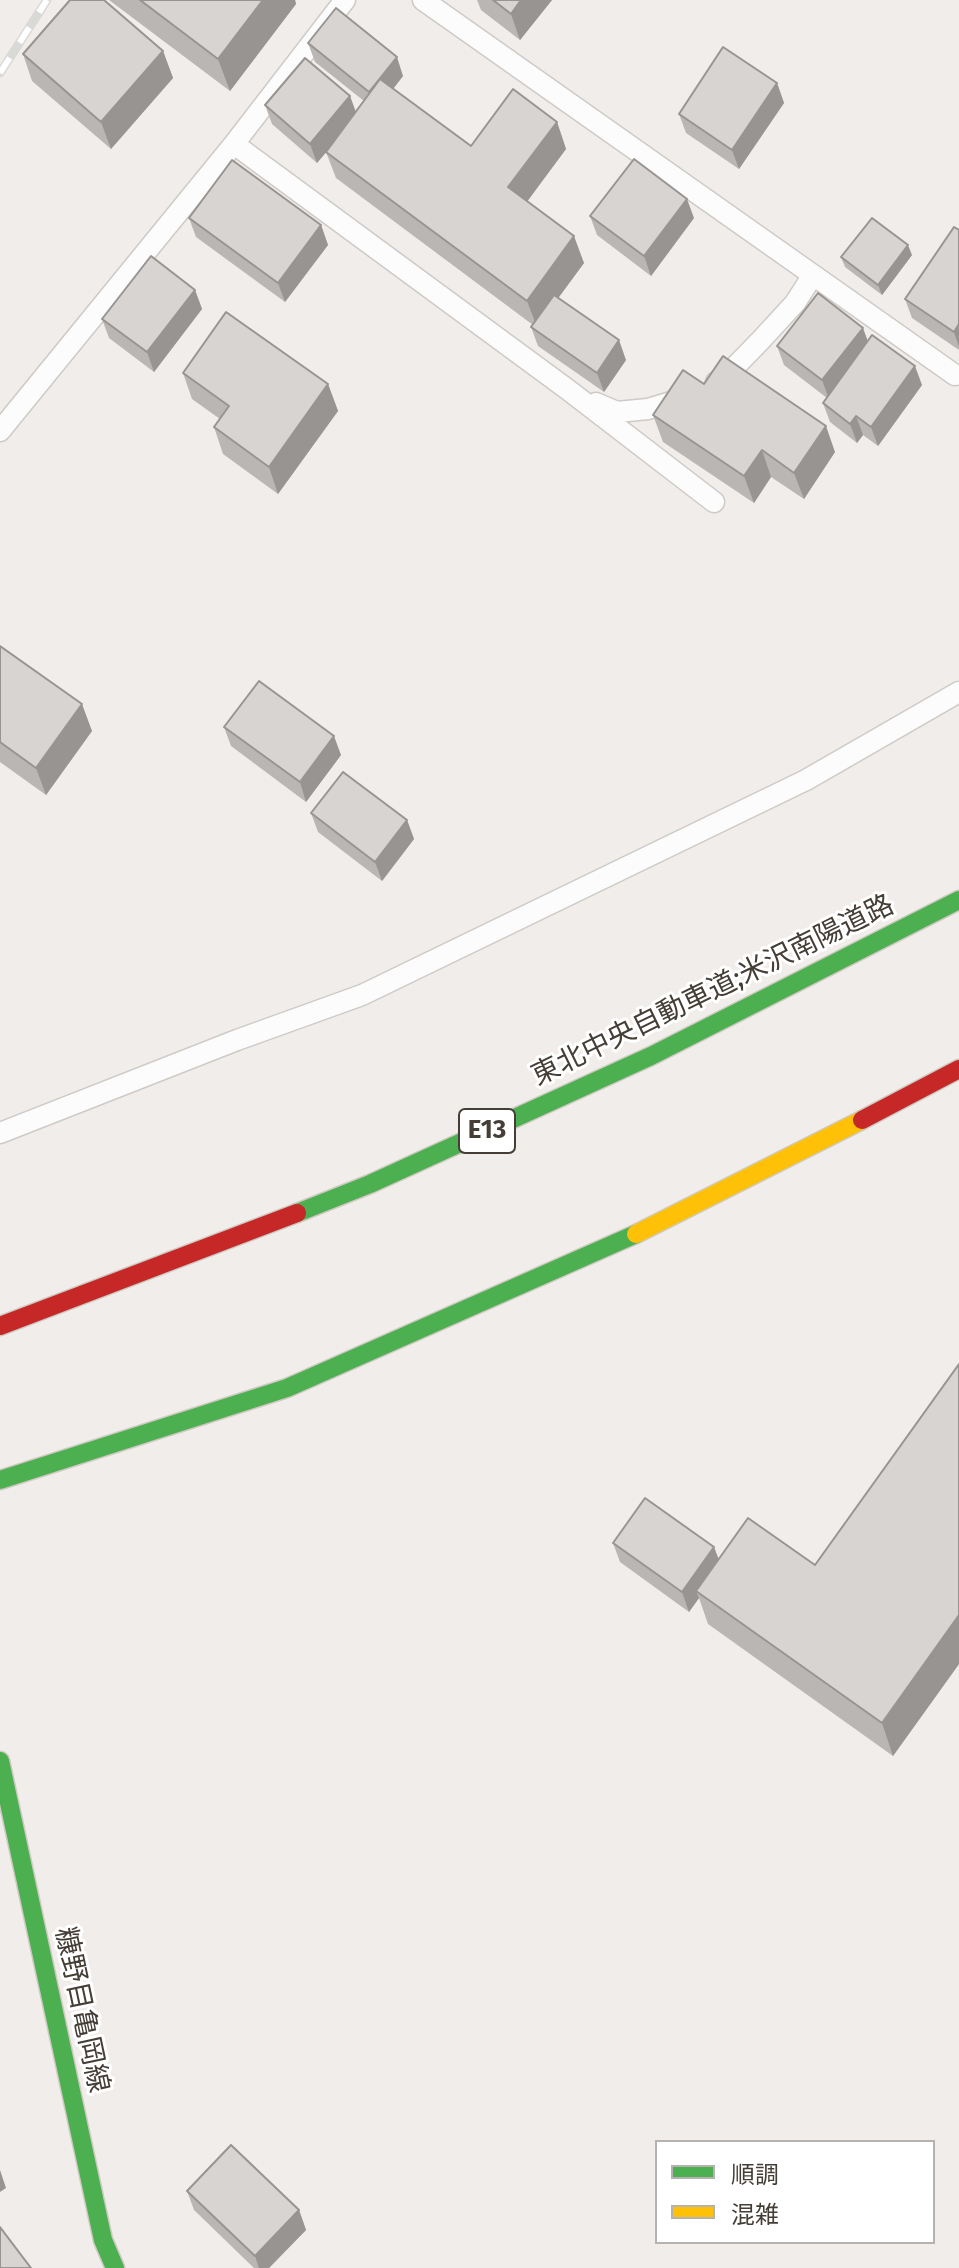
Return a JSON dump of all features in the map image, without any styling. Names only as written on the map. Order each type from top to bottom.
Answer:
[{"type":"main road","name":"東北中央自動車道;米沢南陽道路","points":[[0,1326],[370,1184],[651,1056],[959,900]]},
{"type":"main road","points":[[0,1480],[287,1388],[605,1250],[959,1069]]},
{"type":"main road","name":"糠野目亀岡線","points":[[0,1761],[100,2225],[115,2268]]},
{"type":"lane","points":[[0,431],[234,144],[345,0]]},
{"type":"lane","points":[[423,0],[955,375]]},
{"type":"lane","points":[[234,144],[567,389],[714,502]]},
{"type":"lane","points":[[567,389],[617,412],[648,409],[680,400],[726,376],[795,303],[813,275]]},
{"type":"lane","points":[[0,1133],[237,1040],[362,995],[806,780],[959,692]]},
{"type":"building","points":[[70,0],[104,0],[163,51],[101,122],[23,54]]},
{"type":"building","points":[[140,0],[263,0],[218,59]]},
{"type":"building","points":[[493,0],[521,0],[511,14]]},
{"type":"building","points":[[336,8],[397,57],[369,92],[308,43]]},
{"type":"building","points":[[723,47],[777,83],[732,150],[679,114]]},
{"type":"building","points":[[305,58],[350,96],[310,144],[265,105]]},
{"type":"building","points":[[380,79],[471,146],[513,89],[557,122],[508,187],[574,236],[527,301],[326,152]]},
{"type":"building","points":[[634,159],[687,199],[644,256],[590,216]]},
{"type":"building","points":[[232,160],[321,225],[278,283],[189,218]]},
{"type":"building","points":[[872,218],[908,245],[878,285],[841,257]]},
{"type":"building","points":[[954,227],[959,230],[959,324],[954,332],[905,299]]},
{"type":"building","points":[[151,256],[195,290],[147,352],[102,319]]},
{"type":"building","points":[[818,293],[863,328],[822,380],[777,346]]},
{"type":"building","points":[[554,295],[619,340],[597,373],[531,327]]},
{"type":"building","points":[[226,312],[328,384],[269,467],[214,427],[229,406],[183,373]]},
{"type":"building","points":[[872,335],[915,366],[871,427],[856,416],[850,424],[823,403]]},
{"type":"building","points":[[723,356],[826,426],[794,473],[762,450],[744,476],[653,415],[683,370],[704,384]]},
{"type":"building","points":[[0,646],[82,704],[36,768],[0,742]]},
{"type":"building","points":[[259,681],[334,736],[300,782],[224,727]]},
{"type":"building","points":[[343,772],[407,820],[375,862],[311,813]]},
{"type":"building","points":[[959,1364],[959,1615],[882,1723],[696,1591],[748,1518],[815,1565]]},
{"type":"building","points":[[645,1498],[714,1547],[682,1592],[613,1543]]},
{"type":"building","points":[[231,2145],[299,2210],[255,2256],[187,2191]]},
{"type":"building","points":[[0,2227],[31,2268],[0,2268]]},
{"type":"railway","points":[[0,73],[47,0]]},
{"type":"traffic: fast","points":[[297,1213],[370,1184],[651,1056],[959,900]]},
{"type":"traffic: fast","points":[[0,1480],[287,1388],[636,1234]]},
{"type":"traffic: fast","points":[[0,1761],[103,2240],[115,2268]]},
{"type":"traffic: slow","points":[[636,1234],[862,1120]]},
{"type":"traffic: jam","points":[[862,1120],[959,1069]]},
{"type":"traffic: jam","points":[[0,1326],[297,1213]]}]
